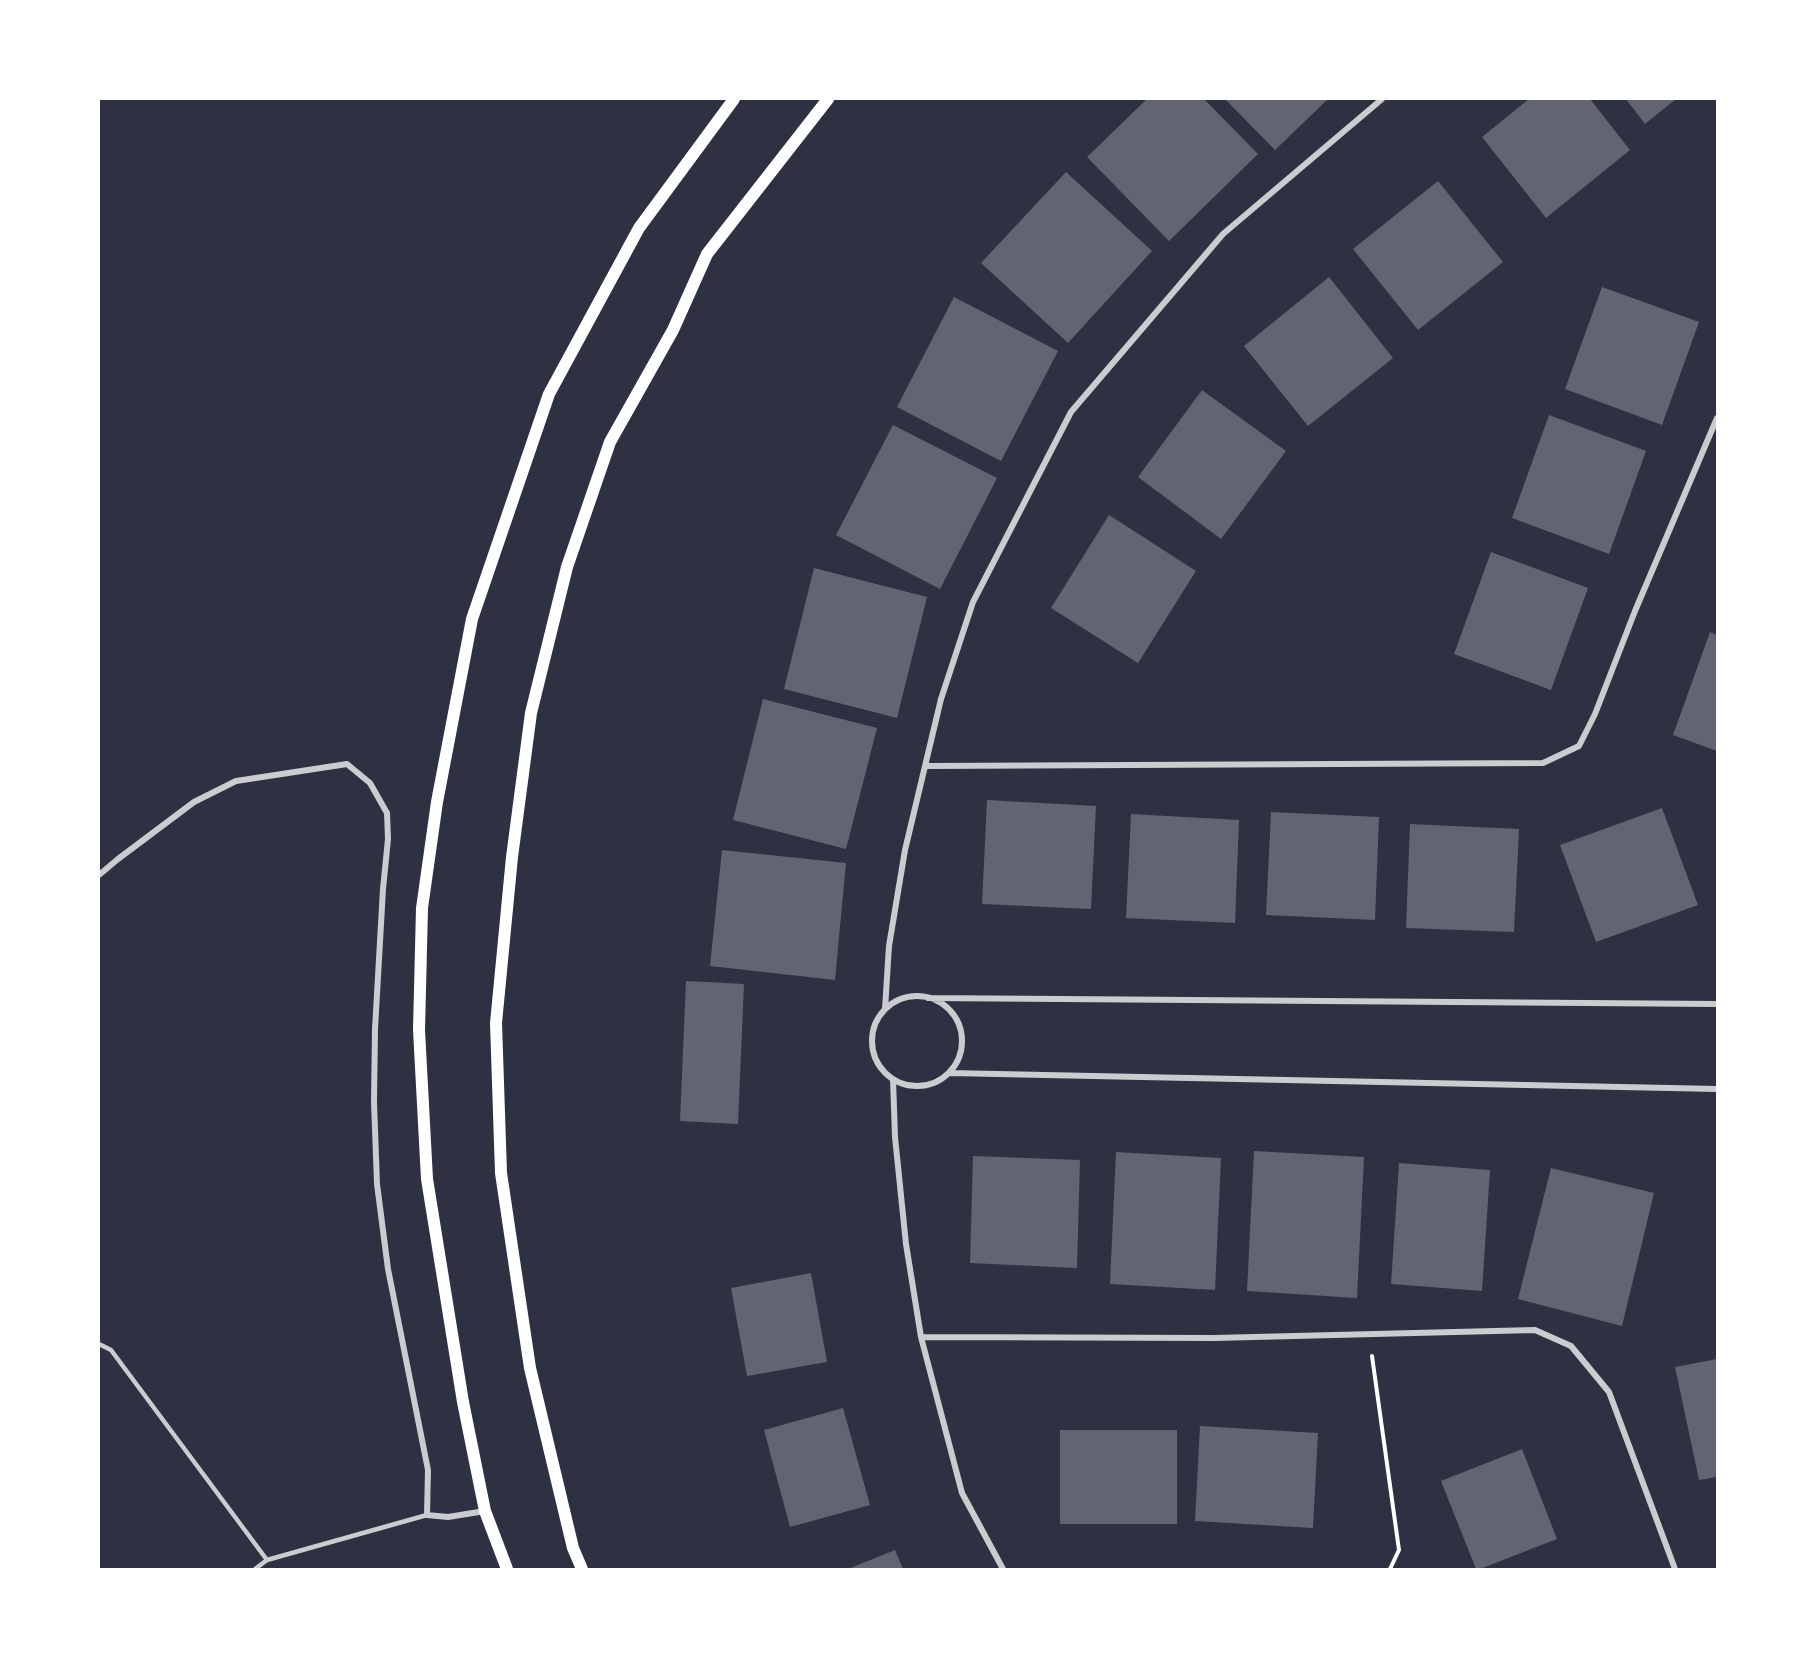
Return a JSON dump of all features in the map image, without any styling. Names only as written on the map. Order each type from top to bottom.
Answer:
[{"type":"main road","points":[[507,1569],[485,1511],[463,1402],[427,1179],[419,1030],[422,908],[437,802],[472,619],[549,394],[639,228],[734,99]]},
{"type":"main road","points":[[582,1569],[573,1548],[530,1368],[501,1173],[496,1023],[512,857],[531,713],[567,567],[610,442],[673,330],[707,254],[828,99]]},
{"type":"street","points":[[885,1009],[889,946],[903,861],[941,699],[973,602],[1071,412],[1223,234],[1382,99]]},
{"type":"street","points":[[926,766],[1543,763],[1579,746],[1595,714],[1635,611],[1717,418]]},
{"type":"street","points":[[99,875],[195,802],[236,781],[347,764],[370,783],[387,813],[388,839],[375,1029],[374,1102],[377,1184],[388,1269],[428,1470],[427,1515],[448,1516],[485,1511]]},
{"type":"street","points":[[928,998],[945,1007],[957,1021],[962,1039],[959,1057],[949,1073],[937,1082],[922,1086],[906,1085],[893,1079],[882,1070],[875,1059],[872,1046],[873,1033],[877,1020],[885,1009],[894,1002],[917,996],[928,998],[1717,1004]]},
{"type":"street","points":[[949,1073],[1717,1089]]},
{"type":"street","points":[[893,1079],[895,1137],[905,1232],[921,1337],[962,1493],[1003,1569]]},
{"type":"street","points":[[921,1337],[1214,1338],[1536,1330],[1571,1346],[1610,1392],[1675,1569]]},
{"type":"lane","points":[[99,1344],[111,1350],[267,1560]]},
{"type":"lane","points":[[255,1569],[267,1560],[427,1515]]},
{"type":"path","points":[[1369,1334],[1399,1550],[1390,1569]]},
{"type":"building","points":[[1147,99],[1204,99],[1258,154],[1169,241],[1087,157]]},
{"type":"building","points":[[1225,99],[1328,99],[1275,150]]},
{"type":"building","points":[[1529,99],[1590,99],[1630,150],[1546,218],[1482,137]]},
{"type":"building","points":[[1626,99],[1676,99],[1645,124]]},
{"type":"building","points":[[1066,172],[1152,251],[1068,343],[981,263]]},
{"type":"building","points":[[1438,181],[1503,262],[1418,330],[1353,249]]},
{"type":"building","points":[[1329,277],[1393,358],[1308,426],[1244,346]]},
{"type":"building","points":[[1602,287],[1699,322],[1662,425],[1565,389]]},
{"type":"building","points":[[954,297],[1058,351],[1001,461],[897,407]]},
{"type":"building","points":[[1202,390],[1286,451],[1221,539],[1138,477]]},
{"type":"building","points":[[1549,415],[1646,451],[1609,554],[1512,518]]},
{"type":"building","points":[[893,425],[997,478],[940,589],[836,535]]},
{"type":"building","points":[[1109,515],[1196,571],[1138,663],[1051,608]]},
{"type":"building","points":[[1491,552],[1588,588],[1551,690],[1454,654]]},
{"type":"building","points":[[814,568],[927,597],[897,718],[784,689]]},
{"type":"building","points":[[1710,632],[1717,635],[1717,751],[1673,735]]},
{"type":"building","points":[[763,699],[877,728],[846,849],[733,820]]},
{"type":"building","points":[[987,800],[1096,806],[1091,909],[982,904]]},
{"type":"building","points":[[1662,808],[1698,905],[1596,942],[1560,845]]},
{"type":"building","points":[[1271,812],[1379,817],[1375,920],[1266,915]]},
{"type":"building","points":[[1131,814],[1239,820],[1235,923],[1126,918]]},
{"type":"building","points":[[1410,824],[1519,829],[1514,932],[1406,928]]},
{"type":"building","points":[[722,850],[846,863],[835,980],[710,966]]},
{"type":"building","points":[[686,981],[744,984],[738,1124],[680,1121]]},
{"type":"building","points":[[1254,1151],[1364,1157],[1357,1298],[1247,1291]]},
{"type":"building","points":[[1116,1152],[1221,1158],[1215,1290],[1110,1284]]},
{"type":"building","points":[[973,1156],[1080,1160],[1077,1268],[970,1263]]},
{"type":"building","points":[[1399,1163],[1490,1170],[1482,1291],[1391,1284]]},
{"type":"building","points":[[1551,1168],[1654,1193],[1622,1326],[1518,1299]]},
{"type":"building","points":[[811,1273],[827,1362],[747,1376],[731,1288]]},
{"type":"building","points":[[1717,1359],[1717,1477],[1699,1480],[1675,1367]]},
{"type":"building","points":[[843,1408],[870,1505],[790,1527],[764,1430]]},
{"type":"building","points":[[1200,1426],[1318,1433],[1313,1528],[1195,1521]]},
{"type":"building","points":[[1060,1430],[1177,1430],[1177,1524],[1060,1524]]},
{"type":"building","points":[[1522,1449],[1557,1539],[1476,1569],[1441,1481]]},
{"type":"building","points":[[895,1550],[903,1569],[848,1569]]}]
